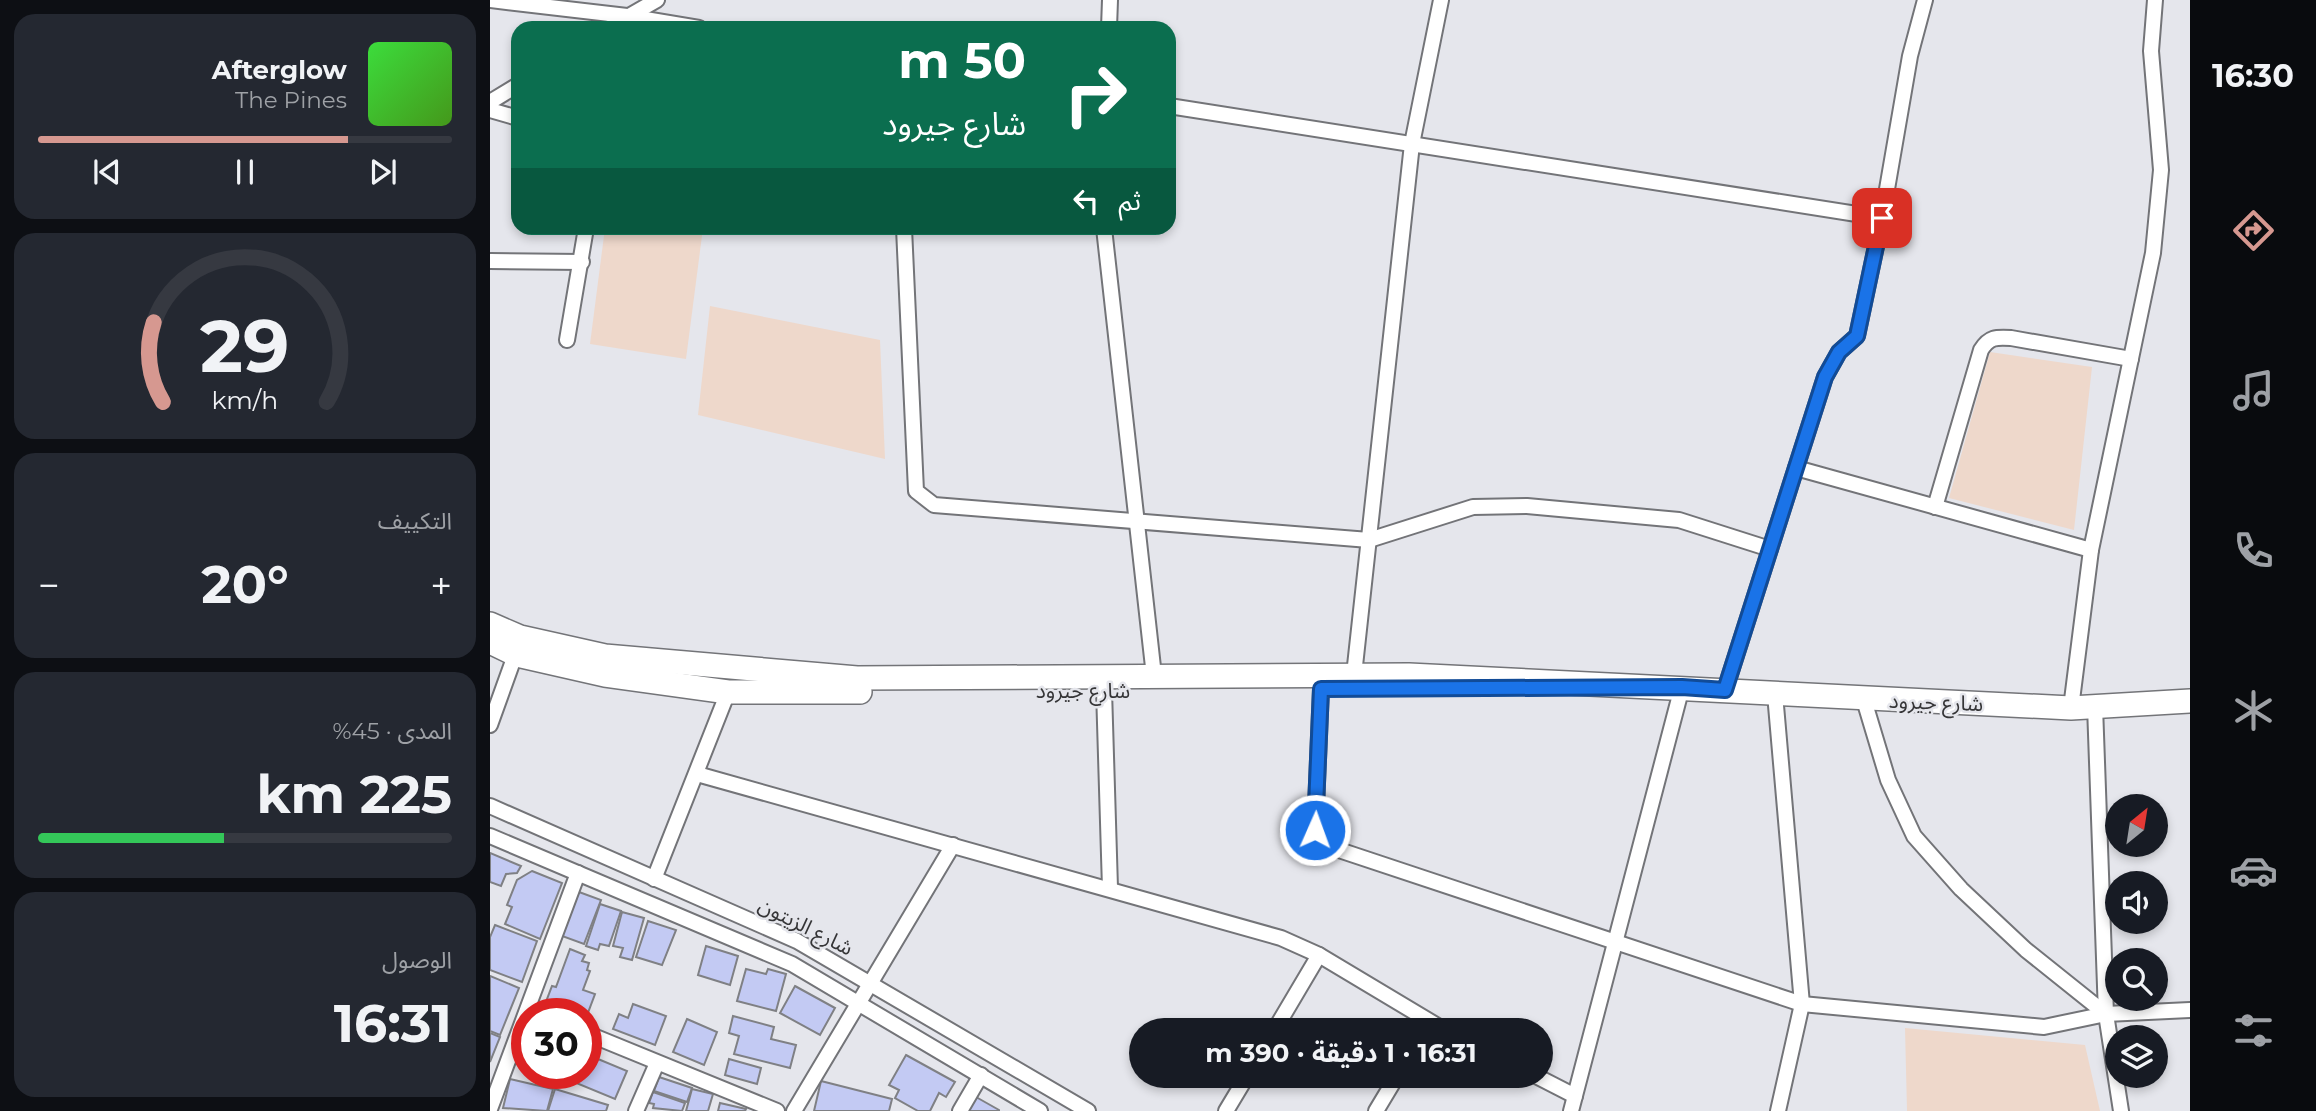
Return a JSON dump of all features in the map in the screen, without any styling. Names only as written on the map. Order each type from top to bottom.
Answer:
[{"type":"main road","name":"شارع جيرود","points":[[492,639],[605,675],[728,692],[1682,687]]},
{"type":"main road","name":"شارع جيرود","points":[[518,646],[857,678],[1354,675],[1682,687],[1864,699],[2071,708],[2190,702]]},
{"type":"street","points":[[490,0],[657,21]]},
{"type":"street","points":[[619,21],[657,0]]},
{"type":"street","points":[[1109,21],[1110,0]]},
{"type":"street","points":[[1354,675],[1412,144],[1441,0]]},
{"type":"street","points":[[1725,690],[1825,377],[1839,352],[1857,336],[1882,218],[1909,56],[1925,0]]},
{"type":"street","points":[[2071,708],[2091,550],[2153,253],[2161,170],[2151,51],[2155,0]]},
{"type":"street","points":[[490,102],[511,89]]},
{"type":"street","points":[[1176,107],[1882,218]]},
{"type":"street","points":[[490,110],[511,116]]},
{"type":"street","points":[[567,340],[585,235]]},
{"type":"street","points":[[904,235],[916,491],[933,505],[1136,519],[1369,540],[1473,507],[1527,506],[1679,520],[1770,549]]},
{"type":"street","points":[[1105,235],[1154,677]]},
{"type":"street","points":[[490,261],[582,262]]},
{"type":"street","points":[[1935,507],[1981,349],[1986,342],[1993,337],[2011,338],[2131,359]]},
{"type":"street","points":[[1796,468],[2091,550]]},
{"type":"street","points":[[490,725],[518,646]]},
{"type":"street","points":[[1571,1111],[1682,687]]},
{"type":"street","points":[[1321,689],[1315,830],[1319,839],[1330,847],[1802,1004],[2044,1027],[2106,1014],[2190,1010]]},
{"type":"street","points":[[1104,690],[1110,888]]},
{"type":"street","points":[[654,878],[728,692]]},
{"type":"street","points":[[1775,694],[1802,1004],[1777,1111]]},
{"type":"street","points":[[1864,699],[1888,780],[1914,836],[1961,889],[2026,950],[2106,1014]]},
{"type":"street","points":[[2095,706],[2106,1014],[2122,1111]]},
{"type":"street","points":[[697,774],[1281,938],[1319,955],[1414,1018]]},
{"type":"street","name":"شارع الزيتون","points":[[490,806],[797,941],[1088,1111]]},
{"type":"street","name":"شارع الزيتون","points":[[490,836],[792,964],[1040,1111]]},
{"type":"street","points":[[794,1111],[872,985],[953,845]]},
{"type":"street","points":[[537,998],[578,873]]},
{"type":"street","points":[[1282,1018],[1319,955]]},
{"type":"street","points":[[602,1041],[777,1111]]},
{"type":"street","points":[[490,1109],[511,1061]]},
{"type":"street","points":[[636,1111],[657,1063]]},
{"type":"street","points":[[960,1111],[981,1075]]},
{"type":"street","points":[[1553,1085],[1575,1096]]},
{"type":"street","points":[[1226,1111],[1240,1088]]},
{"type":"street","points":[[1376,1111],[1390,1088]]},
{"type":"shaded area","points":[[604,235],[702,235],[686,359],[590,344]]},
{"type":"shaded area","points":[[710,306],[880,340],[885,459],[698,415]]},
{"type":"shaded area","points":[[1990,352],[2092,367],[2074,530],[1949,498]]},
{"type":"shaded area","points":[[1905,1028],[2085,1045],[2100,1111],[1907,1111]]},
{"type":"building","points":[[490,853],[521,866],[517,873],[506,874],[501,886],[490,882]]},
{"type":"building","points":[[532,871],[562,883],[540,939],[505,924],[512,907],[507,905],[517,880]]},
{"type":"building","points":[[579,892],[601,900],[584,944],[562,936]]},
{"type":"building","points":[[600,904],[621,911],[609,946],[600,944],[598,950],[586,946]]},
{"type":"building","points":[[622,912],[644,918],[632,960],[620,957],[623,948],[613,946]]},
{"type":"building","points":[[648,921],[676,930],[662,965],[636,957]]},
{"type":"building","points":[[495,925],[537,941],[522,982],[490,970],[490,937]]},
{"type":"building","points":[[706,946],[738,956],[730,985],[698,975]]},
{"type":"building","points":[[570,949],[585,955],[582,961],[589,963],[587,970],[590,971],[583,990],[595,994],[594,998],[547,998],[552,986],[556,987]]},
{"type":"building","points":[[746,969],[766,974],[768,969],[786,974],[776,1011],[737,1001]]},
{"type":"building","points":[[490,976],[519,988],[515,998],[511,998],[511,1008],[500,1035],[490,1031]]},
{"type":"building","points":[[795,986],[835,1008],[820,1035],[780,1013]]},
{"type":"building","points":[[633,1004],[666,1016],[655,1045],[613,1029],[619,1014],[628,1018]]},
{"type":"building","points":[[733,1016],[774,1027],[771,1039],[796,1045],[790,1068],[734,1054],[739,1036],[729,1033]]},
{"type":"building","points":[[687,1019],[717,1032],[704,1065],[673,1052]]},
{"type":"building","points":[[490,1033],[500,1037],[490,1062]]},
{"type":"building","points":[[906,1055],[955,1082],[946,1097],[939,1093],[930,1111],[918,1111],[895,1098],[899,1090],[889,1085]]},
{"type":"building","points":[[729,1059],[761,1068],[757,1084],[725,1075]]},
{"type":"building","points":[[602,1061],[627,1071],[615,1099],[591,1089],[602,1089]]},
{"type":"building","points":[[659,1077],[692,1088],[687,1102],[654,1091]]},
{"type":"building","points":[[510,1079],[511,1089],[553,1089],[547,1111],[503,1108]]},
{"type":"building","points":[[821,1081],[892,1099],[889,1111],[814,1111]]},
{"type":"building","points":[[555,1089],[608,1105],[606,1111],[548,1111]]},
{"type":"building","points":[[692,1089],[713,1094],[708,1111],[686,1111]]},
{"type":"building","points":[[653,1092],[685,1103],[682,1111],[653,1108],[654,1104],[649,1103]]},
{"type":"building","points":[[976,1097],[999,1110],[999,1111],[968,1111]]},
{"type":"building","points":[[720,1103],[746,1109],[718,1111]]},
{"type":"route","points":[[1315,830],[1321,689],[1682,687],[1725,690],[1825,377],[1839,352],[1857,336],[1882,218]]}]
